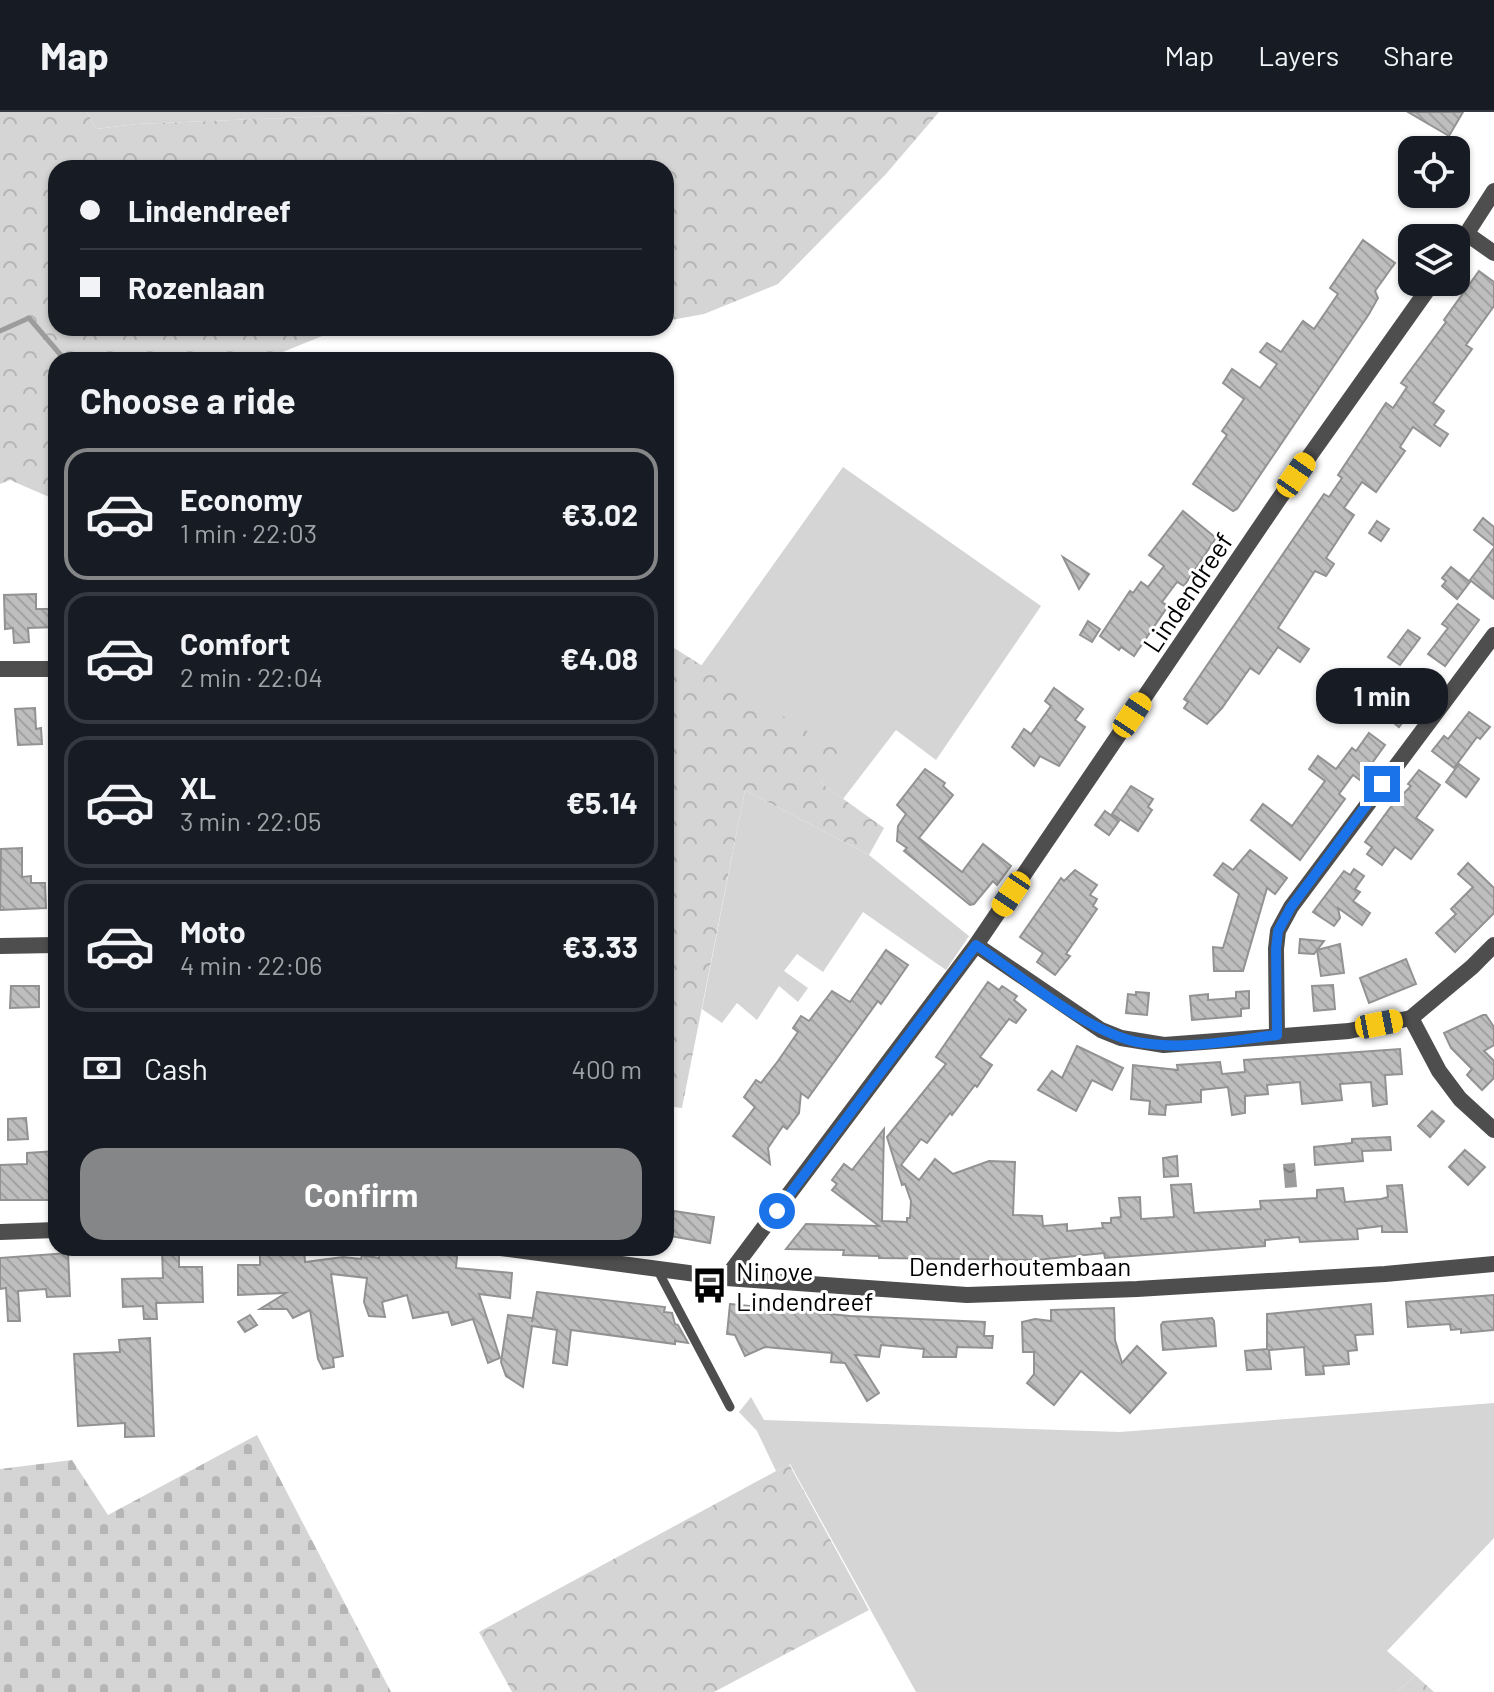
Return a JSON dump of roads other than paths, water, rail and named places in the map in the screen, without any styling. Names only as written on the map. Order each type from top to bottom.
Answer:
[{"type":"street","points":[[1470,229],[1494,191]]},
{"type":"street","points":[[1470,236],[1494,253]]},
{"type":"street","name":"Lindendreef","points":[[726,1278],[976,945],[1279,499],[1423,296]]},
{"type":"street","points":[[1277,1035],[1276,949],[1278,931],[1291,907],[1494,635]]},
{"type":"street","points":[[0,669],[48,669]]},
{"type":"street","points":[[0,946],[48,945]]},
{"type":"street","points":[[976,945],[1082,1018],[1121,1038],[1164,1045],[1349,1031],[1411,1018],[1494,945]]},
{"type":"street","points":[[1411,1018],[1439,1071],[1460,1099],[1494,1130]]},
{"type":"street","points":[[0,1232],[48,1230]]},
{"type":"street","name":"Denderhoutembaan","points":[[560,1256],[726,1278],[967,1295],[1137,1289],[1494,1264]]},
{"type":"lane","points":[[657,1269],[730,1407]]},
{"type":"water","points":[[1295,1163],[1297,1187],[1285,1188],[1283,1164]]},
{"type":"waterway","points":[[0,331],[29,318],[58,352]]},
{"type":"place","name":"Ninove Lindendreef","points":[[710,1285]]}]
